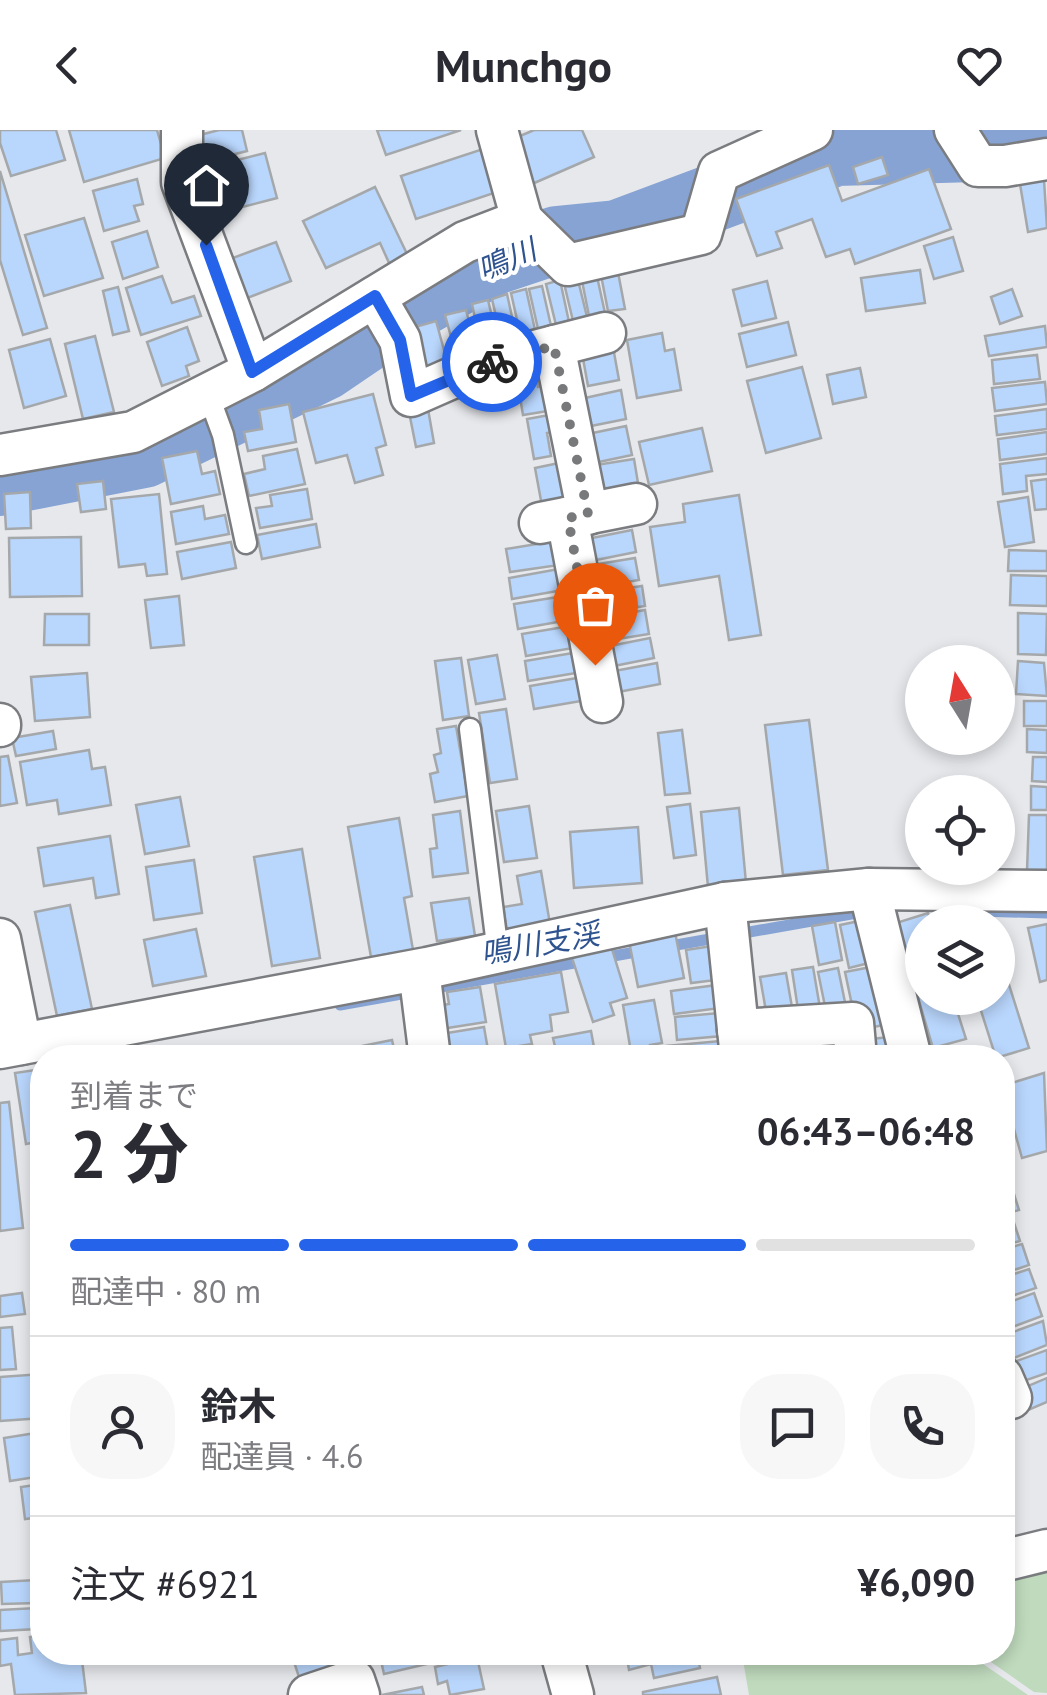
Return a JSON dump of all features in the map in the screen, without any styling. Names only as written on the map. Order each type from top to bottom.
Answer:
[{"type":"street","points":[[182,130],[182,182],[252,372]]},
{"type":"street","points":[[497,130],[523,221],[568,265],[701,234],[720,172],[812,130]]},
{"type":"street","points":[[955,130],[978,166],[1047,159]]},
{"type":"street","points":[[0,456],[133,432],[211,403],[252,372],[465,242],[523,221]]},
{"type":"street","points":[[376,298],[400,340],[411,396],[484,364],[605,333]]},
{"type":"street","points":[[554,346],[565,518],[602,702]]},
{"type":"street","points":[[565,518],[636,504]]},
{"type":"street","points":[[870,891],[908,1045]]},
{"type":"street","points":[[0,939],[10,1046],[420,972],[726,907],[870,891],[1047,891]]},
{"type":"street","points":[[726,907],[740,1044],[853,1023],[855,1045]]},
{"type":"street","points":[[420,972],[428,1045]]},
{"type":"street","points":[[1015,1558],[1047,1550]]},
{"type":"street","points":[[565,1665],[573,1695]]},
{"type":"street","points":[[310,1695],[360,1676]]},
{"type":"lane","points":[[211,403],[223,435],[246,544]]},
{"type":"lane","points":[[470,730],[498,953]]},
{"type":"green space","points":[[1047,1556],[1047,1693],[1034,1692],[995,1665],[1015,1665],[1015,1564]]},
{"type":"green space","points":[[744,1665],[984,1665],[1028,1695],[749,1695]]},
{"type":"building","points":[[0,130],[56,130],[65,160],[11,176],[0,143]]},
{"type":"building","points":[[69,130],[157,130],[165,158],[84,182]]},
{"type":"building","points":[[242,130],[247,151],[203,162],[196,136]]},
{"type":"building","points":[[377,130],[461,130],[386,155]]},
{"type":"building","points":[[534,130],[582,130],[594,157],[532,184],[513,139]]},
{"type":"building","points":[[486,148],[500,191],[416,219],[401,176]]},
{"type":"building","points":[[265,153],[277,198],[215,214],[206,182],[221,178],[218,165]]},
{"type":"building","points":[[882,157],[888,175],[858,184],[853,167]]},
{"type":"building","points":[[829,165],[842,201],[929,169],[951,229],[855,264],[850,249],[826,257],[812,219],[776,232],[782,248],[757,256],[736,199]]},
{"type":"building","points":[[0,171],[47,328],[23,335],[0,260]]},
{"type":"building","points":[[137,179],[143,204],[134,206],[139,221],[104,231],[93,191]]},
{"type":"building","points":[[1044,180],[1047,228],[1028,232],[1020,184]]},
{"type":"building","points":[[375,187],[408,256],[390,265],[380,243],[326,268],[303,221]]},
{"type":"building","points":[[84,218],[103,278],[44,296],[25,235]]},
{"type":"building","points":[[147,231],[158,267],[123,279],[112,242]]},
{"type":"building","points":[[953,237],[963,271],[934,279],[924,246]]},
{"type":"building","points":[[276,242],[291,281],[237,302],[222,262]]},
{"type":"building","points":[[617,267],[625,309],[608,311],[600,270]]},
{"type":"building","points":[[920,270],[925,303],[866,311],[861,278]]},
{"type":"building","points":[[596,272],[605,313],[589,316],[581,276]]},
{"type":"building","points":[[162,276],[172,303],[194,296],[201,316],[141,335],[126,288]]},
{"type":"building","points":[[577,276],[587,317],[573,321],[563,279]]},
{"type":"building","points":[[560,280],[569,322],[556,325],[546,284]]},
{"type":"building","points":[[767,281],[776,318],[742,326],[733,290]]},
{"type":"building","points":[[542,286],[551,326],[538,329],[529,289]]},
{"type":"building","points":[[118,287],[129,331],[113,335],[103,291]]},
{"type":"building","points":[[526,289],[535,330],[520,333],[511,293]]},
{"type":"building","points":[[1012,289],[1022,316],[1000,324],[991,297]]},
{"type":"building","points":[[507,294],[516,335],[501,338],[492,299]]},
{"type":"building","points":[[488,300],[497,338],[480,342],[472,304]]},
{"type":"building","points":[[466,310],[476,349],[456,355],[445,315]]},
{"type":"building","points":[[436,321],[447,361],[420,368],[408,329]]},
{"type":"building","points":[[788,322],[796,355],[747,367],[739,334]]},
{"type":"building","points":[[1045,326],[1047,347],[989,356],[985,336]]},
{"type":"building","points":[[187,327],[199,361],[186,366],[189,376],[162,386],[147,342]]},
{"type":"building","points":[[662,333],[665,351],[674,349],[681,390],[637,398],[627,340]]},
{"type":"building","points":[[95,336],[114,412],[83,419],[65,344]]},
{"type":"building","points":[[50,339],[66,396],[24,408],[9,350]]},
{"type":"building","points":[[613,347],[619,380],[588,386],[582,353]]},
{"type":"building","points":[[1037,355],[1040,379],[994,384],[992,360]]},
{"type":"building","points":[[802,367],[821,438],[766,453],[747,381]]},
{"type":"building","points":[[860,368],[866,397],[833,404],[827,375]]},
{"type":"building","points":[[536,369],[538,387],[550,386],[554,410],[523,415],[516,373]]},
{"type":"building","points":[[1045,382],[1047,404],[995,411],[992,388]]},
{"type":"building","points":[[621,390],[626,419],[591,426],[585,398]]},
{"type":"building","points":[[373,394],[386,445],[376,448],[383,475],[355,483],[347,455],[316,463],[303,412]]},
{"type":"building","points":[[289,404],[296,442],[248,451],[244,432],[262,429],[259,410]]},
{"type":"building","points":[[428,409],[434,443],[416,447],[409,412]]},
{"type":"building","points":[[1047,409],[1047,429],[997,435],[995,416]]},
{"type":"building","points":[[555,414],[558,431],[547,433],[551,456],[534,459],[527,419]]},
{"type":"building","points":[[626,426],[632,455],[594,463],[588,434]]},
{"type":"building","points":[[702,428],[712,471],[649,485],[639,442]]},
{"type":"building","points":[[1047,432],[1047,454],[1000,460],[998,439]]},
{"type":"building","points":[[297,449],[305,484],[249,496],[244,474],[265,469],[263,456]]},
{"type":"building","points":[[197,451],[202,474],[215,471],[220,494],[171,504],[162,458]]},
{"type":"building","points":[[1047,458],[1047,474],[1026,476],[1027,491],[1003,494],[1000,464]]},
{"type":"building","points":[[634,459],[639,489],[601,495],[596,465]]},
{"type":"building","points":[[559,463],[567,501],[542,506],[535,468]]},
{"type":"building","points":[[1047,479],[1047,509],[1035,510],[1031,481]]},
{"type":"building","points":[[103,481],[106,509],[81,512],[77,484]]},
{"type":"building","points":[[307,489],[312,519],[260,528],[256,508],[272,506],[270,495]]},
{"type":"building","points":[[30,492],[31,528],[6,529],[4,494]]},
{"type":"building","points":[[159,494],[167,574],[147,576],[145,564],[119,567],[111,499]]},
{"type":"building","points":[[739,495],[761,635],[729,640],[719,576],[659,586],[650,527],[685,522],[683,504]]},
{"type":"building","points":[[1028,497],[1034,542],[1005,547],[998,502]]},
{"type":"building","points":[[203,506],[205,519],[225,515],[229,534],[176,544],[171,512]]},
{"type":"building","points":[[316,524],[320,547],[262,559],[257,535]]},
{"type":"building","points":[[632,530],[636,552],[591,561],[587,539]]},
{"type":"building","points":[[81,537],[82,596],[10,597],[9,538]]},
{"type":"building","points":[[555,541],[559,565],[510,572],[506,549]]},
{"type":"building","points":[[231,542],[236,568],[182,579],[177,552]]},
{"type":"building","points":[[1009,550],[1047,551],[1047,571],[1008,571]]},
{"type":"building","points":[[635,558],[639,580],[596,587],[592,565]]},
{"type":"building","points":[[559,569],[563,590],[512,599],[509,578]]},
{"type":"building","points":[[1011,575],[1047,576],[1047,606],[1010,605]]},
{"type":"building","points":[[642,586],[645,606],[600,613],[596,593]]},
{"type":"building","points":[[179,596],[184,645],[151,648],[145,600]]},
{"type":"building","points":[[564,596],[569,620],[518,629],[514,604]]},
{"type":"building","points":[[645,610],[649,634],[605,641],[601,618]]},
{"type":"building","points":[[1018,613],[1047,614],[1046,655],[1018,654]]},
{"type":"building","points":[[45,614],[89,614],[89,645],[44,645]]},
{"type":"building","points":[[570,626],[573,648],[526,656],[522,634]]},
{"type":"building","points":[[650,638],[654,658],[609,667],[605,647]]},
{"type":"building","points":[[573,653],[576,673],[528,681],[525,661]]},
{"type":"building","points":[[497,655],[505,699],[476,704],[468,660]]},
{"type":"building","points":[[461,658],[469,716],[443,720],[435,661]]},
{"type":"building","points":[[1018,661],[1044,663],[1047,696],[1016,694]]},
{"type":"building","points":[[657,663],[660,684],[613,693],[609,672]]},
{"type":"building","points":[[87,673],[90,717],[35,721],[31,677]]},
{"type":"building","points":[[577,678],[581,701],[534,709],[530,686]]},
{"type":"building","points":[[1024,701],[1047,701],[1047,726],[1024,726]]},
{"type":"building","points":[[506,709],[517,779],[490,783],[479,713]]},
{"type":"building","points":[[809,720],[828,870],[783,875],[765,725]]},
{"type":"building","points":[[456,726],[468,796],[435,802],[430,774],[438,772],[434,755],[441,753],[437,729]]},
{"type":"building","points":[[1027,729],[1047,730],[1047,753],[1027,752]]},
{"type":"building","points":[[682,730],[690,793],[665,795],[658,733]]},
{"type":"building","points":[[53,731],[56,749],[16,756],[12,738]]},
{"type":"building","points":[[89,750],[92,769],[105,767],[111,805],[59,814],[57,800],[27,805],[20,762]]},
{"type":"building","points":[[8,756],[17,803],[0,806],[0,757]]},
{"type":"building","points":[[1033,757],[1047,757],[1047,782],[1032,781]]},
{"type":"building","points":[[1031,786],[1047,787],[1047,810],[1031,810]]},
{"type":"building","points":[[180,797],[189,846],[145,854],[136,805]]},
{"type":"building","points":[[690,804],[696,855],[674,858],[667,807]]},
{"type":"building","points":[[529,806],[537,858],[504,862],[496,811]]},
{"type":"building","points":[[739,808],[746,883],[708,887],[701,812]]},
{"type":"building","points":[[460,811],[468,873],[433,877],[430,849],[437,848],[433,815]]},
{"type":"building","points":[[1029,815],[1047,815],[1047,872],[1027,871]]},
{"type":"building","points":[[399,818],[412,896],[404,898],[413,950],[371,957],[348,827]]},
{"type":"building","points":[[638,827],[642,883],[574,888],[570,832]]},
{"type":"building","points":[[110,836],[119,894],[96,898],[93,878],[44,886],[38,848]]},
{"type":"building","points":[[302,849],[320,958],[272,966],[254,857]]},
{"type":"building","points":[[194,860],[202,913],[154,920],[146,867]]},
{"type":"building","points":[[541,871],[550,924],[507,931],[503,907],[522,904],[517,876]]},
{"type":"building","points":[[469,898],[475,936],[437,941],[431,903]]},
{"type":"building","points":[[70,905],[92,1009],[57,1016],[35,912]]},
{"type":"building","points":[[864,920],[873,962],[849,968],[840,925]]},
{"type":"building","points":[[905,920],[905,953],[896,923]]},
{"type":"building","points":[[835,922],[842,960],[819,965],[812,926]]},
{"type":"building","points":[[1047,924],[1047,980],[1040,982],[1028,928]]},
{"type":"building","points":[[674,927],[684,978],[638,987],[628,936]]},
{"type":"building","points":[[196,929],[206,976],[153,986],[144,940]]},
{"type":"building","points":[[611,946],[627,998],[610,1003],[614,1015],[593,1022],[572,958]]},
{"type":"building","points":[[712,946],[716,980],[691,983],[686,950]]},
{"type":"building","points":[[876,966],[888,1024],[869,1028],[865,1007],[853,1010],[845,972]]},
{"type":"building","points":[[813,967],[821,1014],[799,1016],[792,970]]},
{"type":"building","points":[[838,968],[847,1012],[827,1016],[818,972]]},
{"type":"building","points":[[561,972],[568,1012],[550,1015],[552,1031],[530,1035],[532,1044],[505,1045],[495,984]]},
{"type":"building","points":[[786,973],[793,1013],[767,1017],[760,977]]},
{"type":"building","points":[[717,985],[720,1008],[674,1014],[671,991]]},
{"type":"building","points":[[480,987],[486,1022],[441,1029],[438,1006],[449,1004],[447,992]]},
{"type":"building","points":[[654,1000],[662,1043],[630,1045],[623,1005]]},
{"type":"building","points":[[1015,1004],[1029,1048],[1015,1052],[1015,1045],[992,1045],[982,1015],[1015,1015]]},
{"type":"building","points":[[719,1013],[722,1036],[677,1040],[675,1017]]},
{"type":"building","points":[[923,1015],[958,1015],[966,1039],[932,1045]]},
{"type":"building","points":[[484,1027],[487,1045],[442,1045],[441,1034]]},
{"type":"building","points":[[591,1031],[594,1045],[555,1045],[553,1038]]},
{"type":"building","points":[[898,1036],[899,1045],[872,1045],[871,1039]]},
{"type":"building","points":[[392,1040],[393,1045],[367,1045]]},
{"type":"building","points":[[720,1041],[720,1045],[678,1045]]},
{"type":"building","points":[[30,1071],[30,1143],[26,1144],[15,1073]]},
{"type":"building","points":[[1044,1073],[1047,1151],[1022,1158],[1015,1133],[1015,1082]]},
{"type":"building","points":[[9,1102],[23,1228],[0,1231],[0,1103]]},
{"type":"building","points":[[1022,1244],[1029,1265],[1015,1270],[1015,1246]]},
{"type":"building","points":[[1029,1269],[1036,1288],[1015,1295],[1015,1274]]},
{"type":"building","points":[[22,1293],[25,1314],[0,1317],[0,1296]]},
{"type":"building","points":[[1034,1293],[1042,1316],[1015,1326],[1015,1300]]},
{"type":"building","points":[[1043,1321],[1047,1345],[1015,1358],[1015,1331]]},
{"type":"building","points":[[12,1327],[16,1369],[0,1370],[0,1328]]},
{"type":"building","points":[[1047,1350],[1047,1373],[1021,1382],[1015,1362]]},
{"type":"building","points":[[30,1375],[30,1419],[0,1421],[0,1377]]},
{"type":"building","points":[[1047,1378],[1047,1402],[1026,1411],[1016,1391]]},
{"type":"building","points":[[30,1434],[30,1478],[10,1481],[4,1438]]},
{"type":"building","points":[[30,1486],[30,1518],[25,1519],[21,1487]]},
{"type":"building","points":[[30,1580],[30,1603],[2,1604],[1,1582]]},
{"type":"building","points":[[30,1608],[30,1629],[0,1631],[0,1610]]},
{"type":"building","points":[[17,1638],[18,1655],[30,1653],[30,1665],[83,1665],[86,1693],[15,1695],[11,1664],[0,1666],[0,1640]]},
{"type":"building","points":[[295,1665],[347,1665],[348,1668],[301,1683]]},
{"type":"building","points":[[382,1665],[422,1665],[384,1674]]},
{"type":"building","points":[[479,1665],[484,1689],[450,1695],[447,1681],[438,1684],[435,1667]]},
{"type":"building","points":[[651,1665],[699,1665],[700,1668],[654,1678]]},
{"type":"building","points":[[717,1677],[721,1695],[643,1695],[643,1692]]},
{"type":"building","points":[[422,1687],[424,1695],[382,1695]]},
{"type":"waterway","name":"鳴川","points":[[0,482],[144,454],[323,367],[404,312],[494,261],[557,240],[617,234],[836,152],[1032,143]]},
{"type":"waterway","name":"鳴川支渓","points":[[665,947],[868,911]]},
{"type":"waterway","name":"鳴川支渓","points":[[1015,912],[1047,913]]},
{"type":"waterway","name":"鳴川支渓","points":[[340,1005],[647,950]]},
{"type":"way so far","points":[[492,362],[554,346],[588,514],[568,518],[595,665]]},
{"type":"route","points":[[206,245],[252,372],[375,296],[400,340],[411,396],[492,362]]}]
